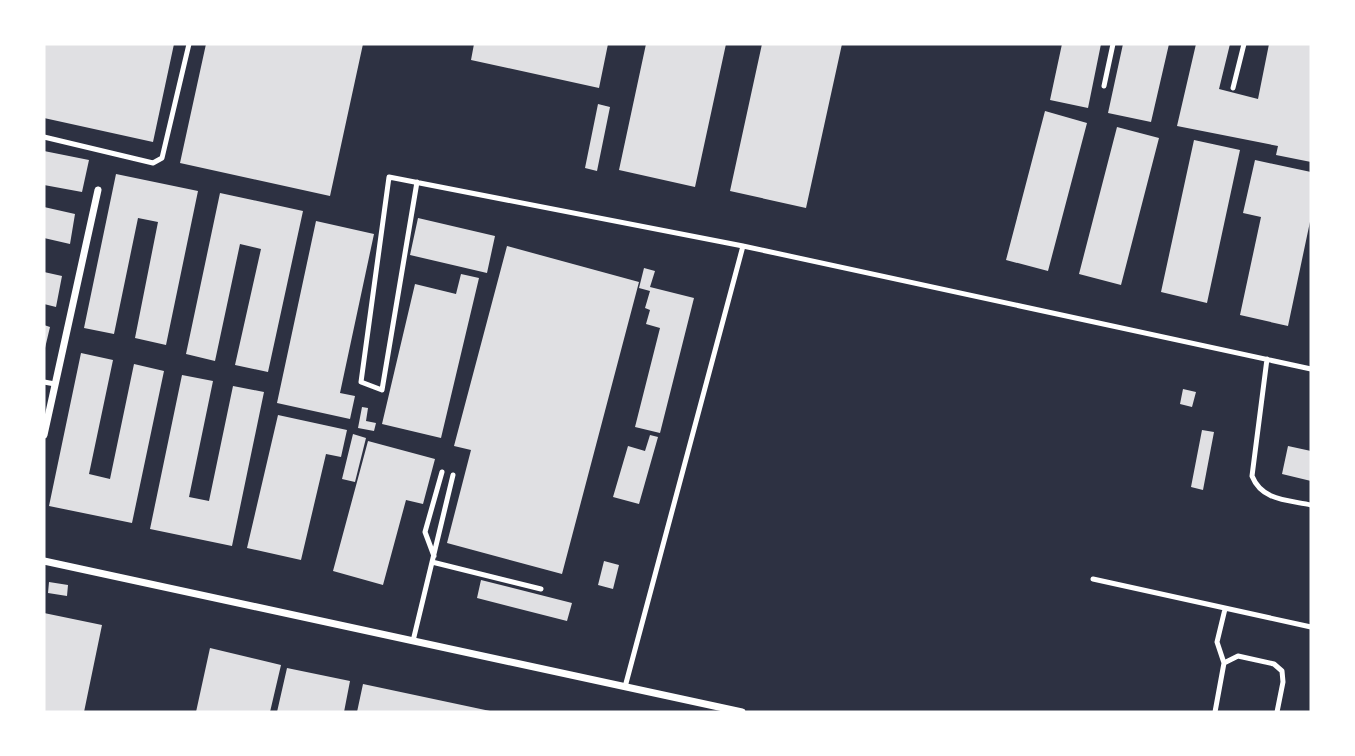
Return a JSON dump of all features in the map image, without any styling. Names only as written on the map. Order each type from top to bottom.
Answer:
[{"type":"street","points":[[44,435],[98,190]]},
{"type":"street","points":[[44,561],[742,712]]},
{"type":"lane","points":[[44,137],[153,163],[162,158],[189,44]]},
{"type":"lane","points":[[1104,86],[1113,44]]},
{"type":"lane","points":[[1233,88],[1244,44]]},
{"type":"lane","points":[[417,182],[382,390],[360,382],[389,177],[417,182],[743,246],[1311,369]]},
{"type":"lane","points":[[625,687],[743,246]]},
{"type":"lane","points":[[1267,359],[1252,476],[1258,488],[1268,496],[1311,505]]},
{"type":"lane","points":[[44,382],[55,384]]},
{"type":"lane","points":[[433,559],[425,532],[442,471]]},
{"type":"lane","points":[[413,641],[453,475]]},
{"type":"lane","points":[[433,559],[541,589]]},
{"type":"lane","points":[[1093,579],[1311,627]]},
{"type":"lane","points":[[1214,712],[1224,663],[1217,642],[1226,609]]},
{"type":"lane","points":[[1224,663],[1238,656],[1279,667],[1284,676],[1277,712]]},
{"type":"building","points":[[44,44],[174,44],[153,142],[44,118]]},
{"type":"building","points":[[206,44],[363,44],[330,196],[180,163]]},
{"type":"building","points":[[474,44],[608,44],[599,88],[471,60]]},
{"type":"building","points":[[646,44],[726,44],[695,187],[619,170]]},
{"type":"building","points":[[762,44],[842,44],[806,208],[730,191]]},
{"type":"building","points":[[1062,44],[1101,44],[1088,108],[1050,100]]},
{"type":"building","points":[[1123,44],[1169,44],[1151,122],[1108,113]]},
{"type":"building","points":[[1196,44],[1230,44],[1219,89],[1258,99],[1269,44],[1311,44],[1311,162],[1276,155],[1278,146],[1177,126]]},
{"type":"building","points":[[598,104],[610,107],[597,171],[585,168]]},
{"type":"building","points":[[1045,111],[1087,123],[1048,271],[1006,260]]},
{"type":"building","points":[[1117,127],[1159,138],[1121,285],[1079,274]]},
{"type":"building","points":[[1194,140],[1240,150],[1207,303],[1161,292]]},
{"type":"building","points":[[44,151],[89,160],[82,192],[44,185]]},
{"type":"building","points":[[1255,160],[1311,172],[1311,217],[1288,326],[1240,315],[1261,217],[1243,213]]},
{"type":"building","points":[[116,174],[198,191],[166,345],[135,338],[158,222],[138,218],[114,334],[84,328]]},
{"type":"building","points":[[220,193],[303,211],[268,372],[235,365],[261,249],[240,244],[215,361],[186,354]]},
{"type":"building","points":[[44,207],[75,214],[70,244],[44,238]]},
{"type":"building","points":[[418,218],[495,236],[487,273],[410,255]]},
{"type":"building","points":[[316,221],[374,234],[340,393],[355,396],[350,419],[277,403]]},
{"type":"building","points":[[507,246],[639,282],[562,574],[447,543],[471,450],[454,446]]},
{"type":"building","points":[[644,268],[655,271],[650,287],[694,298],[660,433],[635,427],[660,328],[646,324],[650,310],[645,308],[650,291],[639,288]]},
{"type":"building","points":[[44,272],[62,276],[56,307],[44,304]]},
{"type":"building","points":[[461,274],[479,278],[441,438],[382,424],[415,284],[456,294]]},
{"type":"building","points":[[44,325],[50,327],[45,348],[44,348]]},
{"type":"building","points":[[81,353],[113,360],[89,474],[110,479],[134,364],[164,371],[132,523],[49,506]]},
{"type":"building","points":[[182,375],[213,381],[189,497],[209,501],[233,386],[264,392],[232,546],[150,529]]},
{"type":"building","points":[[1183,389],[1196,392],[1192,407],[1180,404]]},
{"type":"building","points":[[362,407],[368,408],[366,421],[376,423],[374,431],[358,428]]},
{"type":"building","points":[[278,415],[347,430],[341,457],[326,454],[301,560],[247,548]]},
{"type":"building","points":[[1202,430],[1214,432],[1203,490],[1191,487]]},
{"type":"building","points":[[353,434],[366,438],[355,482],[342,479]]},
{"type":"building","points":[[650,435],[658,437],[639,504],[613,497],[628,446],[645,451]]},
{"type":"building","points":[[368,441],[435,459],[423,504],[406,500],[383,585],[333,571]]},
{"type":"building","points":[[1288,446],[1311,451],[1311,481],[1282,474]]},
{"type":"building","points":[[604,561],[619,565],[613,589],[598,585]]},
{"type":"building","points":[[481,580],[572,603],[567,621],[477,598]]},
{"type":"building","points":[[49,582],[68,585],[67,596],[48,593]]},
{"type":"building","points":[[44,613],[102,625],[84,712],[44,712]]},
{"type":"building","points":[[210,648],[281,665],[270,712],[196,712]]},
{"type":"building","points":[[287,668],[350,681],[344,712],[277,712]]},
{"type":"building","points":[[363,684],[490,711],[490,712],[357,712]]}]
